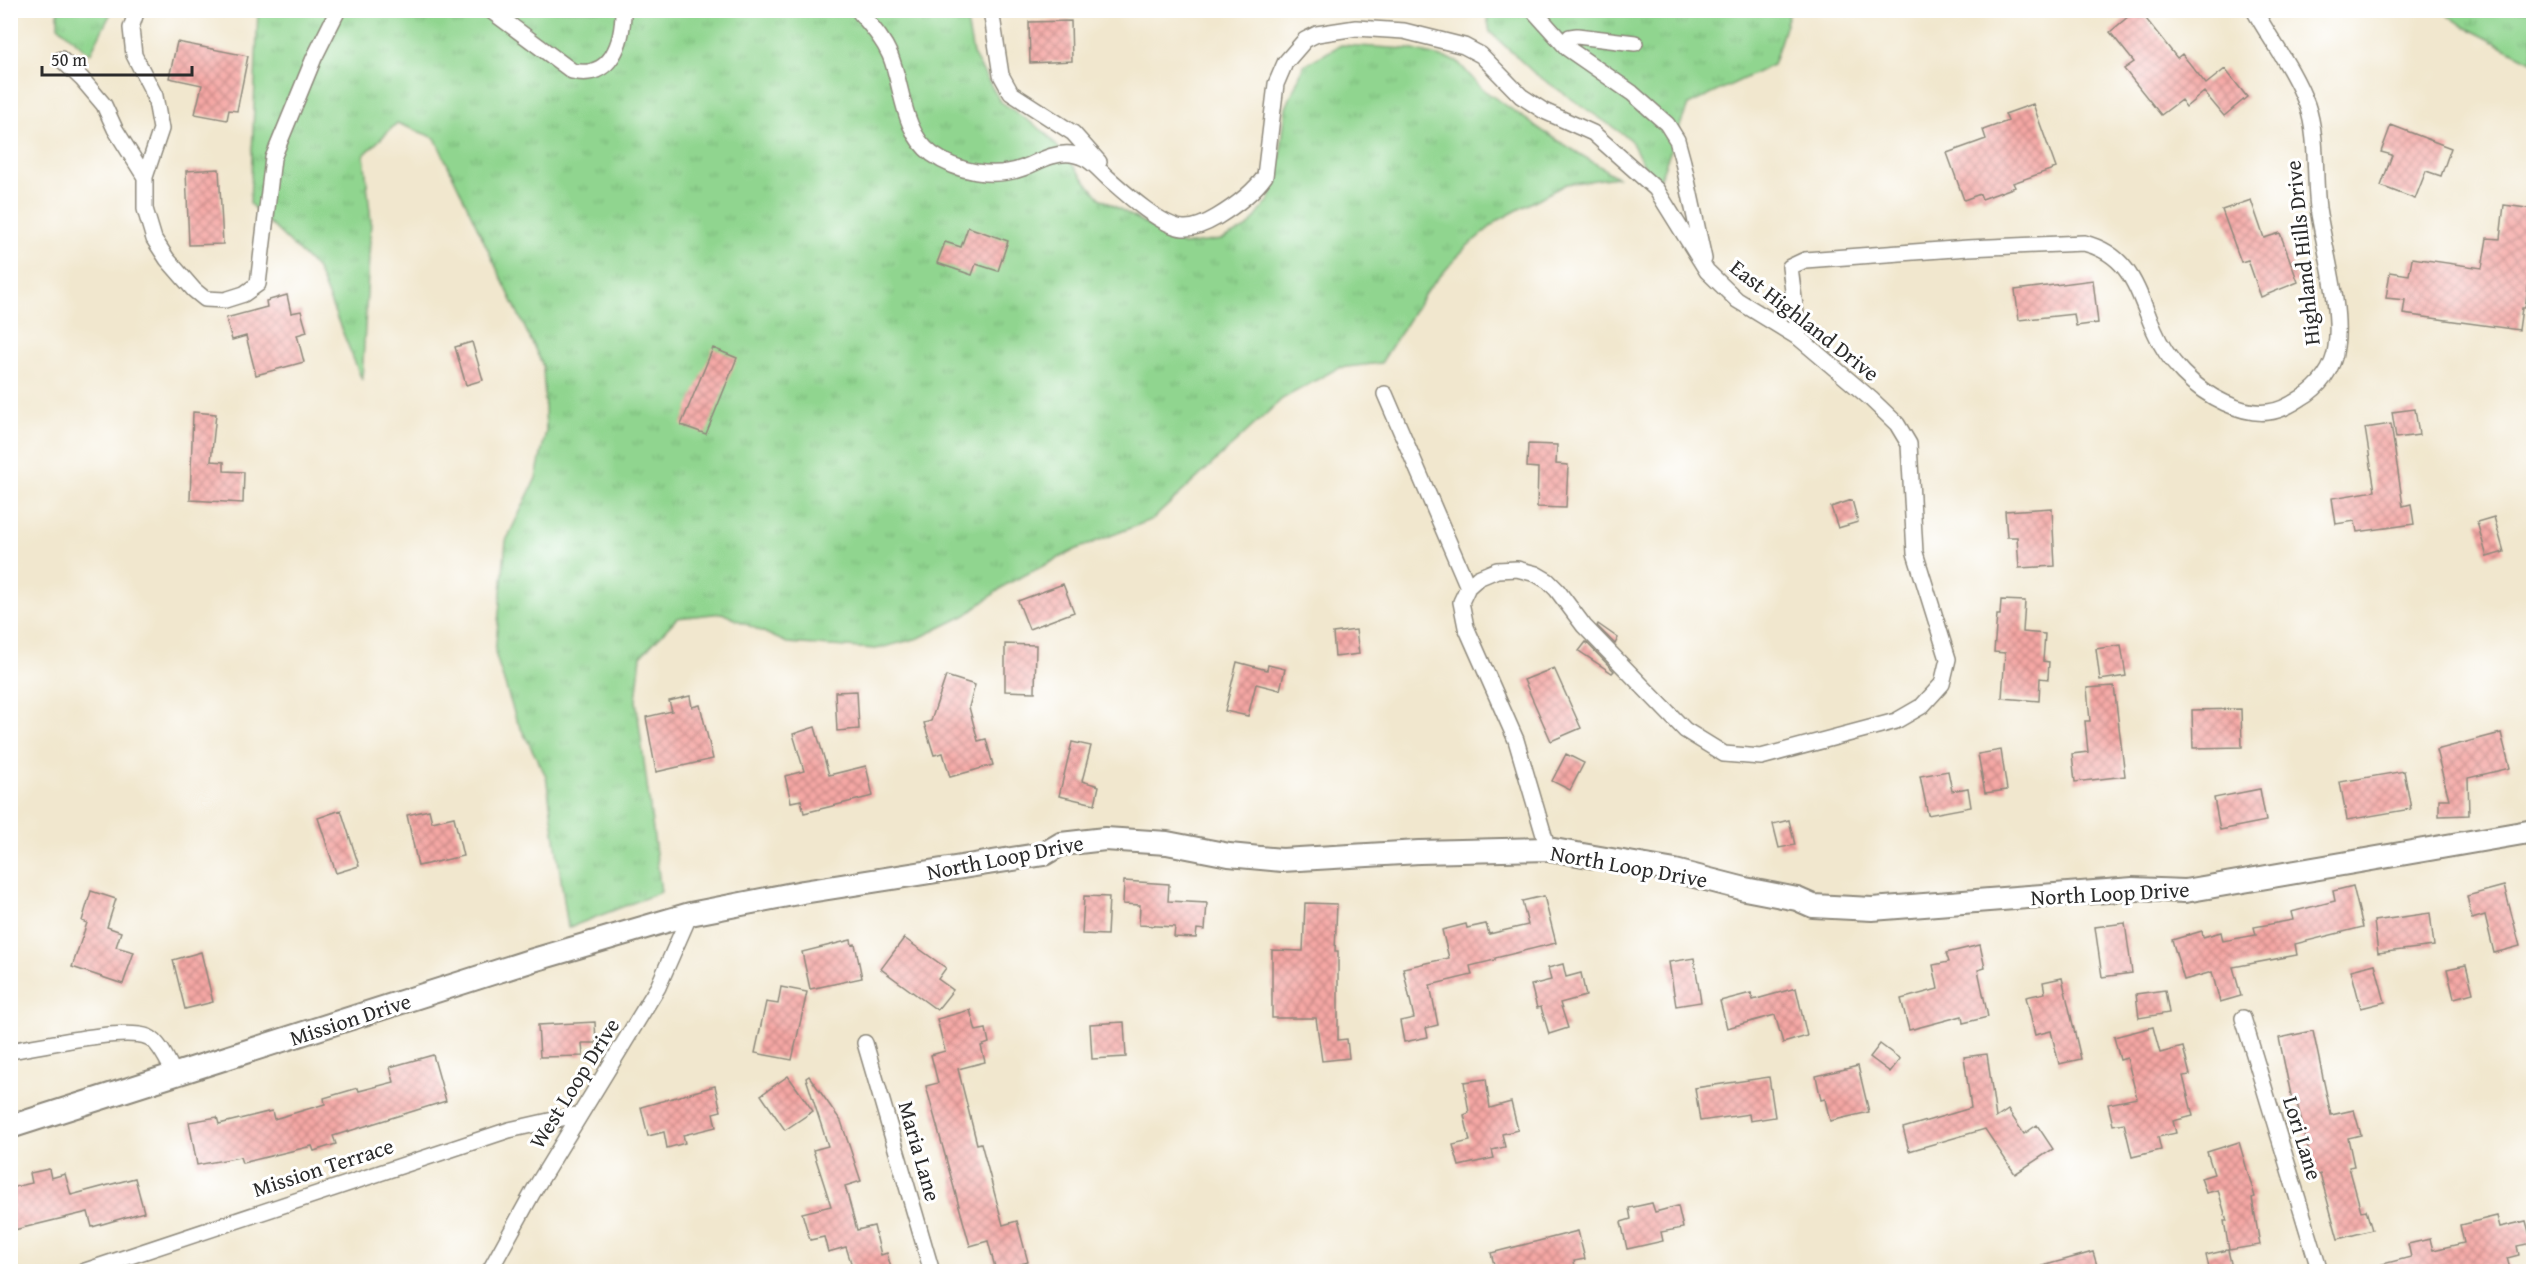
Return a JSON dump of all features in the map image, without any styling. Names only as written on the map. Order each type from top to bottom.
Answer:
[{"type":"street","points":[[137,10],[130,28],[134,55],[155,96],[161,129],[145,177],[145,209],[154,239],[167,260],[194,290],[205,298],[225,300],[244,294],[258,284],[273,158],[314,58],[338,10]]},
{"type":"street","points":[[490,10],[572,71],[584,74],[604,66],[614,54],[623,25],[623,10]]},
{"type":"street","name":"East Highland Drive","points":[[858,10],[880,36],[890,57],[914,130],[930,153],[970,171],[988,173],[1020,169],[1056,154],[1070,153],[1084,157],[1147,210],[1169,224],[1183,228],[1196,227],[1209,222],[1229,210],[1257,187],[1265,176],[1276,84],[1285,63],[1298,45],[1317,34],[1356,28],[1404,31],[1464,45],[1481,55],[1521,96],[1544,111],[1593,133],[1656,189],[1707,271],[1737,300],[1799,338],[1897,424],[1909,444],[1915,553],[1948,659],[1942,684],[1922,706],[1896,721],[1761,757],[1724,754],[1685,730],[1584,626],[1548,581],[1536,574],[1517,569],[1497,570],[1479,578],[1468,587]]},
{"type":"street","points":[[991,10],[1001,75],[1011,93],[1073,133],[1123,189]]},
{"type":"street","points":[[1533,10],[1567,48],[1632,93],[1667,124],[1677,140],[1683,162],[1707,271]]},
{"type":"street","name":"Highland Hills Drive","points":[[1799,338],[1790,267],[1805,260],[1947,249],[2084,243],[2098,247],[2120,261],[2141,296],[2154,332],[2185,377],[2215,399],[2235,408],[2252,412],[2270,412],[2290,405],[2318,384],[2329,370],[2336,348],[2336,321],[2318,207],[2308,108],[2299,84],[2254,10]]},
{"type":"street","points":[[1567,48],[1570,37],[1577,36],[1635,43]]},
{"type":"street","points":[[61,59],[104,105],[115,129],[145,177]]},
{"type":"street","points":[[1385,394],[1468,587],[1461,602],[1466,627],[1516,740],[1548,849]]},
{"type":"street","name":"North Loop Drive","points":[[690,914],[793,893],[1044,854],[1061,844],[1105,839],[1167,843],[1229,855],[1282,860],[1419,852],[1548,849],[1675,871],[1745,889],[1797,899],[1814,906],[1872,909],[2133,890],[2185,891],[2534,831]]},
{"type":"street","name":"Mission Drive","points":[[10,1127],[519,965],[690,914]]},
{"type":"street","name":"West Loop Drive","points":[[489,1272],[580,1114],[615,1062],[658,987],[690,914]]},
{"type":"street","name":"Lori Lane","points":[[2243,1018],[2320,1272]]},
{"type":"street","points":[[10,1051],[126,1032],[150,1038],[165,1056],[175,1075]]},
{"type":"street","name":"Maria Lane","points":[[865,1043],[932,1272]]},
{"type":"street","name":"Mission Terrace","points":[[82,1272],[509,1130],[580,1114]]},
{"type":"green space","points":[[58,10],[112,11],[90,54],[58,26]]},
{"type":"green space","points":[[258,10],[965,11],[973,54],[1000,101],[1046,133],[1100,198],[1183,245],[1221,240],[1248,227],[1270,199],[1280,158],[1286,108],[1304,65],[1341,45],[1409,49],[1457,61],[1482,89],[1546,133],[1617,177],[1566,184],[1499,220],[1465,248],[1426,292],[1381,363],[1338,368],[1282,399],[1153,519],[1077,549],[1007,584],[966,615],[919,638],[876,649],[787,643],[722,613],[677,618],[641,656],[636,700],[661,892],[568,928],[546,776],[516,719],[495,653],[506,541],[536,478],[546,431],[543,366],[435,138],[397,123],[364,155],[371,221],[362,380],[317,269],[250,204]]},
{"type":"green space","points":[[1486,11],[1790,11],[1773,65],[1688,105],[1656,189],[1630,139],[1534,73],[1490,32]]},
{"type":"green space","points":[[2442,11],[2533,11],[2533,62],[2465,27]]},
{"type":"building","points":[[2136,10],[2139,10],[2177,58],[2182,54],[2206,84],[2225,69],[2247,97],[2224,116],[2204,92],[2186,107],[2181,100],[2161,115],[2124,69],[2134,62],[2110,32]]},
{"type":"building","points":[[1071,21],[1072,61],[1030,63],[1029,22]]},
{"type":"building","points":[[177,42],[248,56],[237,111],[229,110],[227,120],[195,114],[202,85],[169,78]]},
{"type":"building","points":[[2033,104],[2056,168],[2013,183],[2015,187],[1982,199],[1980,194],[1964,200],[1947,153],[1986,139],[1983,130],[2008,121],[2005,114]]},
{"type":"building","points":[[2391,125],[2451,148],[2441,176],[2426,171],[2415,199],[2381,186],[2392,155],[2381,152]]},
{"type":"building","points":[[219,169],[223,244],[189,245],[186,171]]},
{"type":"building","points":[[2251,200],[2264,238],[2280,233],[2298,282],[2261,297],[2248,260],[2241,262],[2222,210]]},
{"type":"building","points":[[2504,205],[2534,209],[2534,247],[2525,308],[2522,308],[2519,330],[2403,314],[2405,300],[2386,298],[2390,272],[2409,275],[2412,258],[2482,268],[2487,238],[2500,239]]},
{"type":"building","points":[[968,227],[1008,241],[998,271],[976,264],[972,275],[937,263],[945,242],[961,247]]},
{"type":"building","points":[[2093,280],[2098,323],[2076,326],[2074,314],[2019,320],[2015,290]]},
{"type":"building","points":[[287,295],[291,313],[301,311],[307,332],[297,335],[304,362],[256,375],[246,336],[232,340],[226,318],[267,307],[266,301]]},
{"type":"building","points":[[472,342],[483,380],[466,385],[455,347]]},
{"type":"building","points":[[713,348],[737,358],[706,434],[681,425]]},
{"type":"building","points":[[2415,409],[2419,435],[2396,438],[2392,412]]},
{"type":"building","points":[[193,412],[216,414],[211,461],[224,462],[224,471],[244,472],[243,503],[190,500]]},
{"type":"building","points":[[2391,424],[2403,506],[2411,504],[2414,524],[2357,532],[2355,521],[2336,524],[2332,498],[2375,491],[2365,428]]},
{"type":"building","points":[[1528,444],[1557,445],[1556,464],[1568,465],[1566,508],[1537,507],[1538,468],[1527,467]]},
{"type":"building","points":[[1852,500],[1858,522],[1838,528],[1831,507]]},
{"type":"building","points":[[2052,508],[2055,566],[2019,568],[2017,537],[2007,537],[2005,511]]},
{"type":"building","points":[[2494,517],[2504,552],[2487,557],[2477,522]]},
{"type":"building","points":[[1063,584],[1074,612],[1029,629],[1018,601]]},
{"type":"building","points":[[2001,600],[2025,601],[2023,632],[2045,634],[2043,661],[2049,662],[2048,679],[2040,678],[2039,701],[2002,698],[2005,653],[1994,652],[1997,615],[2000,615]]},
{"type":"building","points":[[1598,624],[1618,638],[1615,644],[1597,626]]},
{"type":"building","points":[[1356,630],[1359,654],[1335,657],[1333,633]]},
{"type":"building","points":[[1586,642],[1614,671],[1612,673],[1579,651]]},
{"type":"building","points":[[1005,644],[1036,645],[1035,692],[1005,691]]},
{"type":"building","points":[[2121,645],[2126,676],[2100,680],[2096,649]]},
{"type":"building","points":[[1237,662],[1267,670],[1268,665],[1285,669],[1280,690],[1256,684],[1248,716],[1225,711]]},
{"type":"building","points":[[1554,668],[1581,728],[1551,741],[1524,680]]},
{"type":"building","points":[[946,676],[975,685],[969,707],[978,741],[986,739],[993,765],[950,777],[943,753],[934,755],[924,723],[931,721]]},
{"type":"building","points":[[2114,686],[2125,776],[2075,782],[2072,754],[2088,752],[2085,721],[2090,721],[2087,688]]},
{"type":"building","points":[[857,691],[859,729],[837,731],[835,692]]},
{"type":"building","points":[[690,696],[692,707],[700,705],[713,759],[656,772],[646,717],[672,711],[669,701]]},
{"type":"building","points":[[2241,709],[2242,747],[2193,748],[2192,710]]},
{"type":"building","points":[[815,727],[829,775],[866,766],[873,796],[804,813],[801,800],[791,802],[785,776],[804,771],[793,734]]},
{"type":"building","points":[[2501,733],[2510,768],[2468,778],[2469,815],[2439,816],[2439,799],[2449,799],[2436,750]]},
{"type":"building","points":[[1072,742],[1091,746],[1082,781],[1099,786],[1095,804],[1059,796]]},
{"type":"building","points":[[2001,750],[2007,790],[1985,793],[1978,754]]},
{"type":"building","points":[[1566,754],[1584,763],[1570,790],[1552,781]]},
{"type":"building","points":[[1948,771],[1952,791],[1968,788],[1971,807],[1928,815],[1920,776]]},
{"type":"building","points":[[2404,771],[2411,809],[2347,820],[2340,782]]},
{"type":"building","points":[[2260,789],[2266,821],[2220,830],[2214,798]]},
{"type":"building","points":[[341,810],[359,866],[336,873],[318,818]]},
{"type":"building","points":[[429,810],[432,822],[454,817],[463,856],[418,866],[407,815]]},
{"type":"building","points":[[1789,820],[1795,845],[1779,848],[1773,824]]},
{"type":"building","points":[[1124,881],[1169,884],[1168,901],[1207,903],[1205,930],[1197,929],[1196,938],[1174,937],[1175,927],[1139,925],[1140,905],[1123,904]]},
{"type":"building","points":[[2353,886],[2363,927],[2295,944],[2297,955],[2233,967],[2241,996],[2220,1002],[2212,972],[2184,980],[2172,940],[2202,931],[2203,937],[2221,932],[2223,941],[2256,935],[2254,927],[2293,920],[2291,912],[2335,901],[2333,891]]},
{"type":"building","points":[[2504,886],[2520,946],[2494,953],[2485,915],[2472,919],[2467,896]]},
{"type":"building","points":[[91,891],[116,899],[107,927],[121,932],[116,947],[134,952],[123,984],[72,967],[87,923],[82,921]]},
{"type":"building","points":[[1084,896],[1109,897],[1107,935],[1082,934]]},
{"type":"building","points":[[1544,896],[1556,943],[1470,966],[1472,975],[1430,985],[1438,1025],[1426,1028],[1428,1037],[1404,1042],[1400,1021],[1414,1018],[1403,968],[1449,958],[1442,930],[1466,924],[1467,928],[1486,924],[1489,934],[1528,925],[1522,901]]},
{"type":"building","points":[[1305,903],[1337,904],[1335,951],[1338,951],[1338,1040],[1347,1039],[1349,1058],[1322,1061],[1316,1018],[1272,1018],[1272,950],[1303,951]]},
{"type":"building","points":[[2430,913],[2434,946],[2378,953],[2374,921]]},
{"type":"building","points":[[2125,923],[2132,973],[2102,977],[2095,927]]},
{"type":"building","points":[[904,938],[946,968],[938,979],[953,990],[937,1010],[881,969]]},
{"type":"building","points":[[851,940],[852,945],[855,944],[862,978],[810,989],[802,952]]},
{"type":"building","points":[[1980,945],[1985,968],[1978,970],[1988,1017],[1963,1023],[1962,1016],[1909,1030],[1901,999],[1938,989],[1933,965],[1949,962],[1946,953]]},
{"type":"building","points":[[201,952],[213,1002],[185,1009],[173,960]]},
{"type":"building","points":[[1694,958],[1701,1002],[1676,1006],[1669,962]]},
{"type":"building","points":[[1563,964],[1566,977],[1581,973],[1586,996],[1560,1003],[1568,1028],[1549,1034],[1541,1007],[1537,1008],[1531,985],[1551,980],[1548,968]]},
{"type":"building","points":[[2375,964],[2385,1002],[2361,1008],[2351,970]]},
{"type":"building","points":[[2466,965],[2473,993],[2454,998],[2447,969]]},
{"type":"building","points":[[2062,978],[2081,1059],[2059,1064],[2051,1031],[2035,1035],[2026,997],[2045,993],[2043,982]]},
{"type":"building","points":[[781,987],[807,992],[792,1060],[755,1053],[766,1002],[778,1004]]},
{"type":"building","points":[[1796,988],[1807,1036],[1783,1043],[1775,1015],[1727,1028],[1720,1001],[1751,993],[1753,1000]]},
{"type":"building","points":[[2165,990],[2169,1013],[2139,1018],[2136,994]]},
{"type":"building","points":[[970,1010],[976,1031],[986,1029],[989,1043],[981,1046],[985,1062],[958,1069],[977,1144],[981,1143],[1003,1225],[1017,1221],[1028,1262],[996,1271],[988,1241],[970,1246],[926,1086],[938,1083],[931,1055],[945,1051],[937,1019]]},
{"type":"building","points":[[595,1022],[596,1043],[582,1043],[583,1056],[540,1057],[538,1025]]},
{"type":"building","points":[[1124,1022],[1126,1057],[1092,1059],[1090,1024]]},
{"type":"building","points":[[2153,1027],[2160,1053],[2183,1047],[2190,1075],[2183,1076],[2193,1116],[2173,1121],[2176,1133],[2158,1137],[2161,1150],[2132,1157],[2124,1123],[2113,1125],[2108,1104],[2137,1098],[2127,1058],[2120,1060],[2114,1037]]},
{"type":"building","points":[[2313,1031],[2331,1115],[2354,1110],[2361,1135],[2348,1138],[2354,1166],[2349,1167],[2361,1211],[2366,1210],[2372,1230],[2338,1239],[2320,1174],[2315,1176],[2296,1099],[2292,1100],[2279,1038]]},
{"type":"building","points":[[1880,1044],[1900,1059],[1890,1072],[1870,1057]]},
{"type":"building","points":[[1987,1054],[1996,1118],[2008,1110],[2024,1134],[2037,1125],[2053,1149],[2015,1174],[1985,1129],[1909,1151],[1903,1128],[1971,1108],[1964,1057]]},
{"type":"building","points":[[433,1055],[446,1101],[333,1136],[336,1144],[314,1151],[312,1146],[242,1163],[240,1157],[197,1165],[189,1122],[217,1117],[219,1124],[272,1111],[274,1119],[325,1104],[324,1098],[358,1088],[359,1091],[394,1082],[390,1067]]},
{"type":"building","points":[[1858,1066],[1869,1112],[1830,1121],[1825,1099],[1821,1100],[1816,1076]]},
{"type":"building","points":[[788,1076],[813,1111],[785,1130],[761,1095]]},
{"type":"building","points":[[809,1076],[841,1121],[861,1181],[845,1186],[857,1230],[874,1226],[881,1255],[887,1253],[892,1272],[854,1272],[846,1247],[828,1252],[824,1237],[810,1240],[802,1213],[831,1206],[813,1150],[828,1146],[806,1078]]},
{"type":"building","points":[[1769,1077],[1775,1117],[1750,1121],[1749,1114],[1700,1121],[1695,1088]]},
{"type":"building","points":[[1486,1079],[1490,1108],[1511,1102],[1518,1130],[1502,1134],[1505,1147],[1492,1150],[1494,1158],[1459,1166],[1453,1145],[1470,1141],[1464,1115],[1469,1113],[1464,1082]]},
{"type":"building","points":[[715,1086],[721,1111],[713,1113],[716,1127],[683,1135],[685,1143],[667,1148],[664,1132],[648,1136],[641,1107]]},
{"type":"building","points":[[2239,1142],[2255,1197],[2252,1198],[2260,1245],[2229,1250],[2224,1221],[2227,1221],[2218,1190],[2206,1193],[2201,1178],[2214,1174],[2207,1152]]},
{"type":"building","points":[[49,1169],[51,1178],[65,1174],[71,1195],[135,1178],[144,1212],[92,1227],[88,1212],[10,1231],[10,1188],[32,1183],[30,1173]]},
{"type":"building","points":[[1652,1203],[1655,1212],[1678,1206],[1683,1228],[1661,1232],[1663,1241],[1627,1249],[1621,1222],[1631,1219],[1629,1208]]},
{"type":"building","points":[[2497,1216],[2500,1227],[2526,1221],[2532,1243],[2517,1246],[2519,1255],[2507,1258],[2511,1272],[2376,1272],[2375,1266],[2411,1257],[2408,1244],[2430,1239],[2433,1250],[2464,1243],[2460,1225]]},
{"type":"building","points":[[1578,1231],[1585,1259],[1574,1261],[1576,1272],[1496,1272],[1491,1253]]},
{"type":"building","points":[[2228,1250],[2233,1272],[2210,1272],[2206,1255]]},
{"type":"building","points":[[2093,1252],[2099,1272],[2043,1272],[2042,1266]]}]
